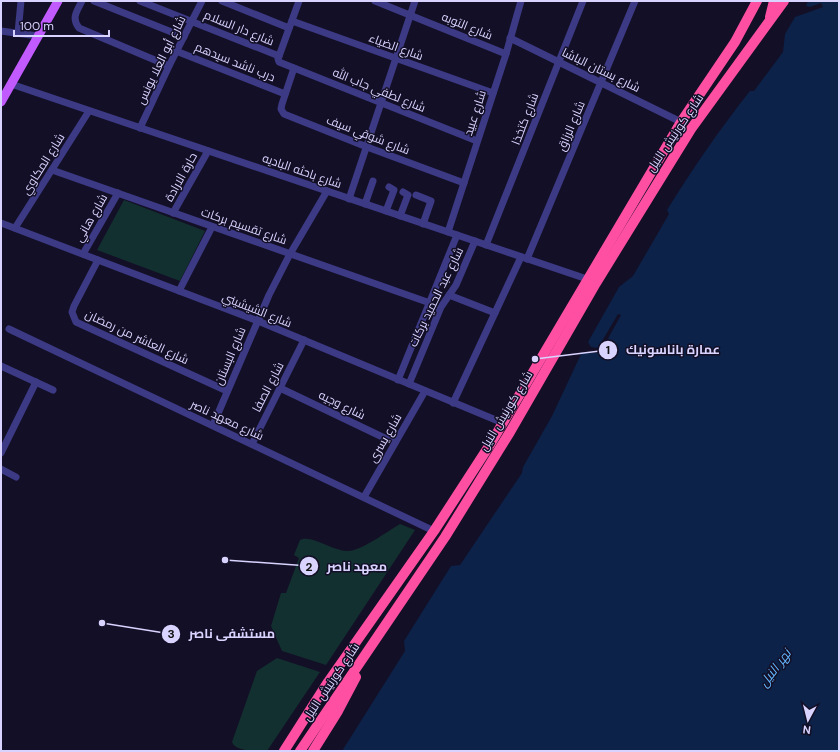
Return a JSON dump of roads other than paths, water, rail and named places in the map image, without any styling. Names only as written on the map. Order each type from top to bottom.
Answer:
[{"type":"highway","name":"شارع كورنيش النيل","points":[[284,751],[328,682],[434,531],[503,423],[681,122],[748,20],[757,1]]},
{"type":"highway","points":[[748,20],[765,1]]},
{"type":"highway","points":[[769,21],[774,1]]},
{"type":"highway","name":"شارع كورنيش النيل","points":[[300,751],[444,537],[494,458],[596,283],[691,129],[784,1]]},
{"type":"highway","points":[[313,751],[338,711],[368,650]]},
{"type":"highway","points":[[328,682],[333,690],[340,690]]},
{"type":"highway","points":[[311,709],[320,711],[322,717]]},
{"type":"main road","points":[[1,102],[58,1]]},
{"type":"street","points":[[18,33],[20,1]]},
{"type":"street","points":[[82,1],[75,14],[76,24],[83,31],[169,66]]},
{"type":"street","points":[[94,1],[184,37]]},
{"type":"street","name":"شارع دار السلام","points":[[140,1],[279,56]]},
{"type":"street","name":"شارع أبو العلا يونس","points":[[140,128],[176,51],[202,1]]},
{"type":"street","name":"شارع الضياء","points":[[222,1],[397,59],[493,93]]},
{"type":"street","points":[[279,56],[299,1]]},
{"type":"street","name":"شارع التوبه","points":[[375,1],[506,54]]},
{"type":"street","points":[[349,199],[416,1]]},
{"type":"street","name":"شارع عبيد","points":[[448,232],[506,54],[521,1]]},
{"type":"street","name":"شارع كتخذا","points":[[486,245],[529,141],[558,61],[584,1]]},
{"type":"street","name":"شارع الرزاق","points":[[453,403],[495,313],[524,258],[635,1]]},
{"type":"street","points":[[1,31],[38,36]]},
{"type":"street","name":"شارع بستان الباشا","points":[[510,38],[681,122]]},
{"type":"street","name":"درب ناشد سيدهم","points":[[176,51],[285,94]]},
{"type":"street","name":"شارع لطفي جاب الله","points":[[279,56],[279,62],[477,141]]},
{"type":"street","name":"شارع شوقي سيف","points":[[294,68],[281,109],[284,114],[464,183]]},
{"type":"street","name":"شارع باحثه الباديه","points":[[11,84],[587,279]]},
{"type":"street","name":"شارع المكاوي","points":[[15,228],[89,111]]},
{"type":"street","name":"حارة الارادة","points":[[173,213],[208,151]]},
{"type":"street","name":"شارع تقسيم بركات","points":[[52,170],[430,303]]},
{"type":"street","points":[[365,204],[373,181]]},
{"type":"street","points":[[386,211],[394,190],[389,187]]},
{"type":"street","name":"شارع البستان","points":[[213,425],[258,321],[290,254],[327,191]]},
{"type":"street","points":[[400,216],[408,195],[403,192]]},
{"type":"street","name":"شارع هاني","points":[[83,254],[118,194]]},
{"type":"street","points":[[416,195],[431,201],[423,224]]},
{"type":"street","name":"شارع الشيشيني","points":[[1,223],[258,321],[503,423]]},
{"type":"street","points":[[179,291],[212,227]]},
{"type":"street","name":"شارع عبد الحميد بركات","points":[[398,380],[457,235]]},
{"type":"street","name":"شارع عبد الحميد بركات","points":[[408,384],[441,307],[456,285],[475,241]]},
{"type":"street","name":"شارع العاشر من رمضان","points":[[98,260],[74,306],[72,312],[76,322],[228,391]]},
{"type":"street","points":[[448,295],[495,313]]},
{"type":"street","name":"شارع معهد ناصر","points":[[9,329],[434,531]]},
{"type":"street","name":"شارع الصفا","points":[[252,444],[304,340]]},
{"type":"street","points":[[1,366],[53,390]]},
{"type":"street","points":[[1,453],[36,382]]},
{"type":"street","name":"شارع وجيه","points":[[280,388],[395,443]]},
{"type":"street","name":"شارع يسرى","points":[[364,497],[425,391]]},
{"type":"street","points":[[1,470],[16,477]]},
{"type":"water","name":"نهر النيل","points":[[808,1],[839,1],[839,751],[342,751],[405,651],[404,641],[451,566],[460,565],[522,473],[523,467],[552,416],[582,352],[600,353],[621,315],[618,314],[598,348],[591,347],[588,342],[619,287],[633,276],[669,214],[667,210],[687,179],[717,135],[750,91],[754,91],[783,52],[785,34],[795,17],[823,7],[821,3],[810,7],[806,6]]},
{"type":"place","name":"عمارة باناسونيك","points":[[535,359]]},
{"type":"place","name":"معهد ناصر","points":[[225,560]]},
{"type":"place","name":"مستشفى ناصر","points":[[102,623]]}]
